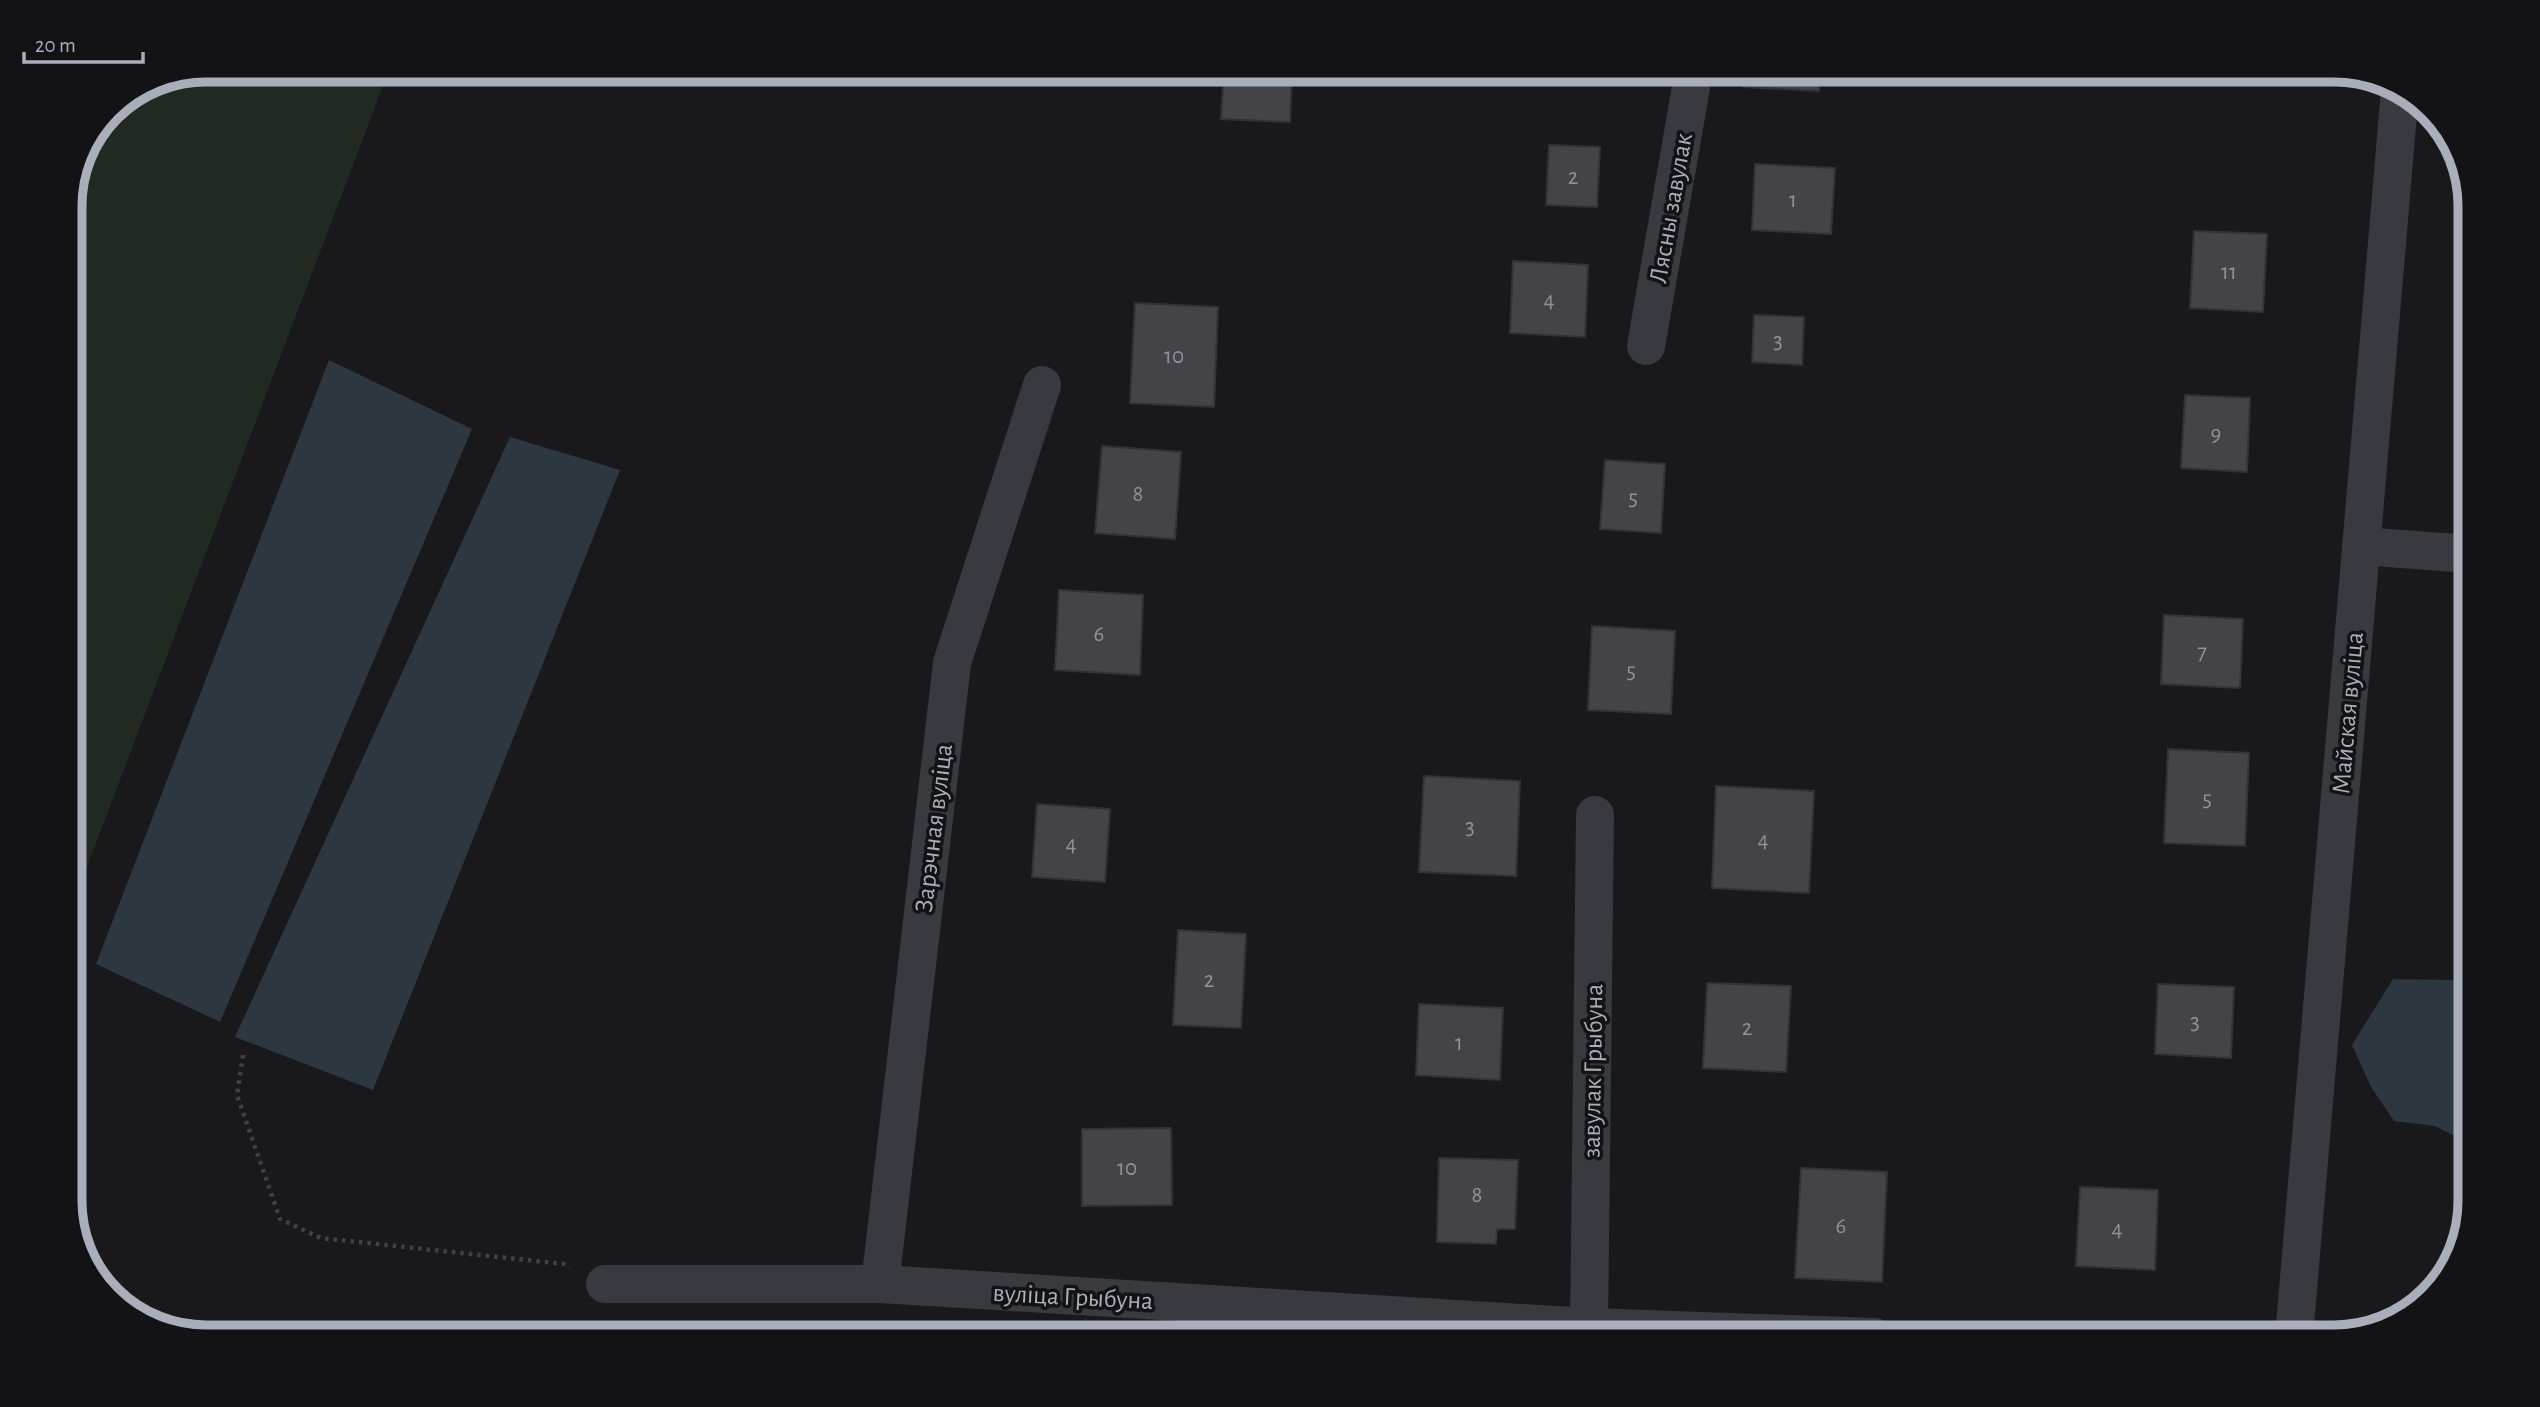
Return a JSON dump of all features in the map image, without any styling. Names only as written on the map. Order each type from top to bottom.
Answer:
[{"type":"street","name":"Лясны завулак","points":[[1646,346],[1692,82]]},
{"type":"street","name":"Майская вуліца","points":[[2295,1325],[2399,101]]},
{"type":"street","name":"Зарэчная вуліца","points":[[880,1284],[952,663],[1042,385]]},
{"type":"street","points":[[2361,546],[2457,553]]},
{"type":"street","name":"завулак Грыбуна","points":[[1589,1325],[1595,815]]},
{"type":"street","name":"вуліца Грыбуна","points":[[605,1284],[880,1284],[1556,1325]]},
{"type":"path","points":[[243,1055],[237,1095],[280,1219],[321,1238],[564,1264],[605,1284]]},
{"type":"shaded area","points":[[198,83],[384,83],[83,878],[83,190],[86,174],[103,137],[125,113],[137,103],[174,86]]},
{"type":"shaded area","points":[[329,360],[472,429],[220,1022],[96,964]]},
{"type":"shaded area","points":[[510,437],[620,470],[373,1090],[235,1037]]},
{"type":"shaded area","points":[[2393,979],[2451,980],[2458,982],[2458,1138],[2435,1126],[2394,1121],[2371,1087],[2352,1045]]},
{"type":"building","points":[[1292,82],[1290,122],[1221,119],[1223,83]]},
{"type":"building","points":[[1744,82],[1819,82],[1819,91],[1744,87]]},
{"type":"building","points":[[1549,145],[1600,147],[1597,207],[1546,205]]},
{"type":"building","points":[[1755,164],[1835,168],[1831,234],[1752,230]]},
{"type":"building","points":[[2194,231],[2267,234],[2263,312],[2190,308]]},
{"type":"building","points":[[1513,261],[1588,265],[1585,337],[1510,333]]},
{"type":"building","points":[[1135,303],[1218,307],[1214,407],[1130,403]]},
{"type":"building","points":[[1754,315],[1804,317],[1802,365],[1752,362]]},
{"type":"building","points":[[2185,395],[2250,398],[2247,472],[2181,468]]},
{"type":"building","points":[[1102,446],[1181,452],[1175,539],[1095,533]]},
{"type":"building","points":[[1605,460],[1665,464],[1661,533],[1600,529]]},
{"type":"building","points":[[1059,590],[1143,595],[1140,675],[1055,670]]},
{"type":"building","points":[[2164,615],[2243,619],[2240,688],[2161,684]]},
{"type":"building","points":[[1592,626],[1675,631],[1671,714],[1588,710]]},
{"type":"building","points":[[2168,749],[2249,753],[2245,846],[2164,843]]},
{"type":"building","points":[[1424,776],[1520,781],[1516,876],[1419,872]]},
{"type":"building","points":[[1716,786],[1814,791],[1809,893],[1712,888]]},
{"type":"building","points":[[1037,804],[1110,809],[1105,882],[1032,877]]},
{"type":"building","points":[[1178,930],[1246,934],[1241,1028],[1173,1025]]},
{"type":"building","points":[[1707,983],[1791,986],[1786,1072],[1703,1068]]},
{"type":"building","points":[[2158,984],[2234,987],[2231,1058],[2155,1054]]},
{"type":"building","points":[[1419,1004],[1503,1008],[1500,1080],[1416,1075]]},
{"type":"building","points":[[1171,1128],[1172,1205],[1082,1206],[1082,1129]]},
{"type":"building","points":[[1439,1158],[1518,1160],[1515,1229],[1497,1229],[1496,1244],[1437,1242]]},
{"type":"building","points":[[1801,1168],[1887,1172],[1882,1282],[1795,1278]]},
{"type":"building","points":[[2080,1187],[2158,1190],[2155,1270],[2076,1266]]}]
